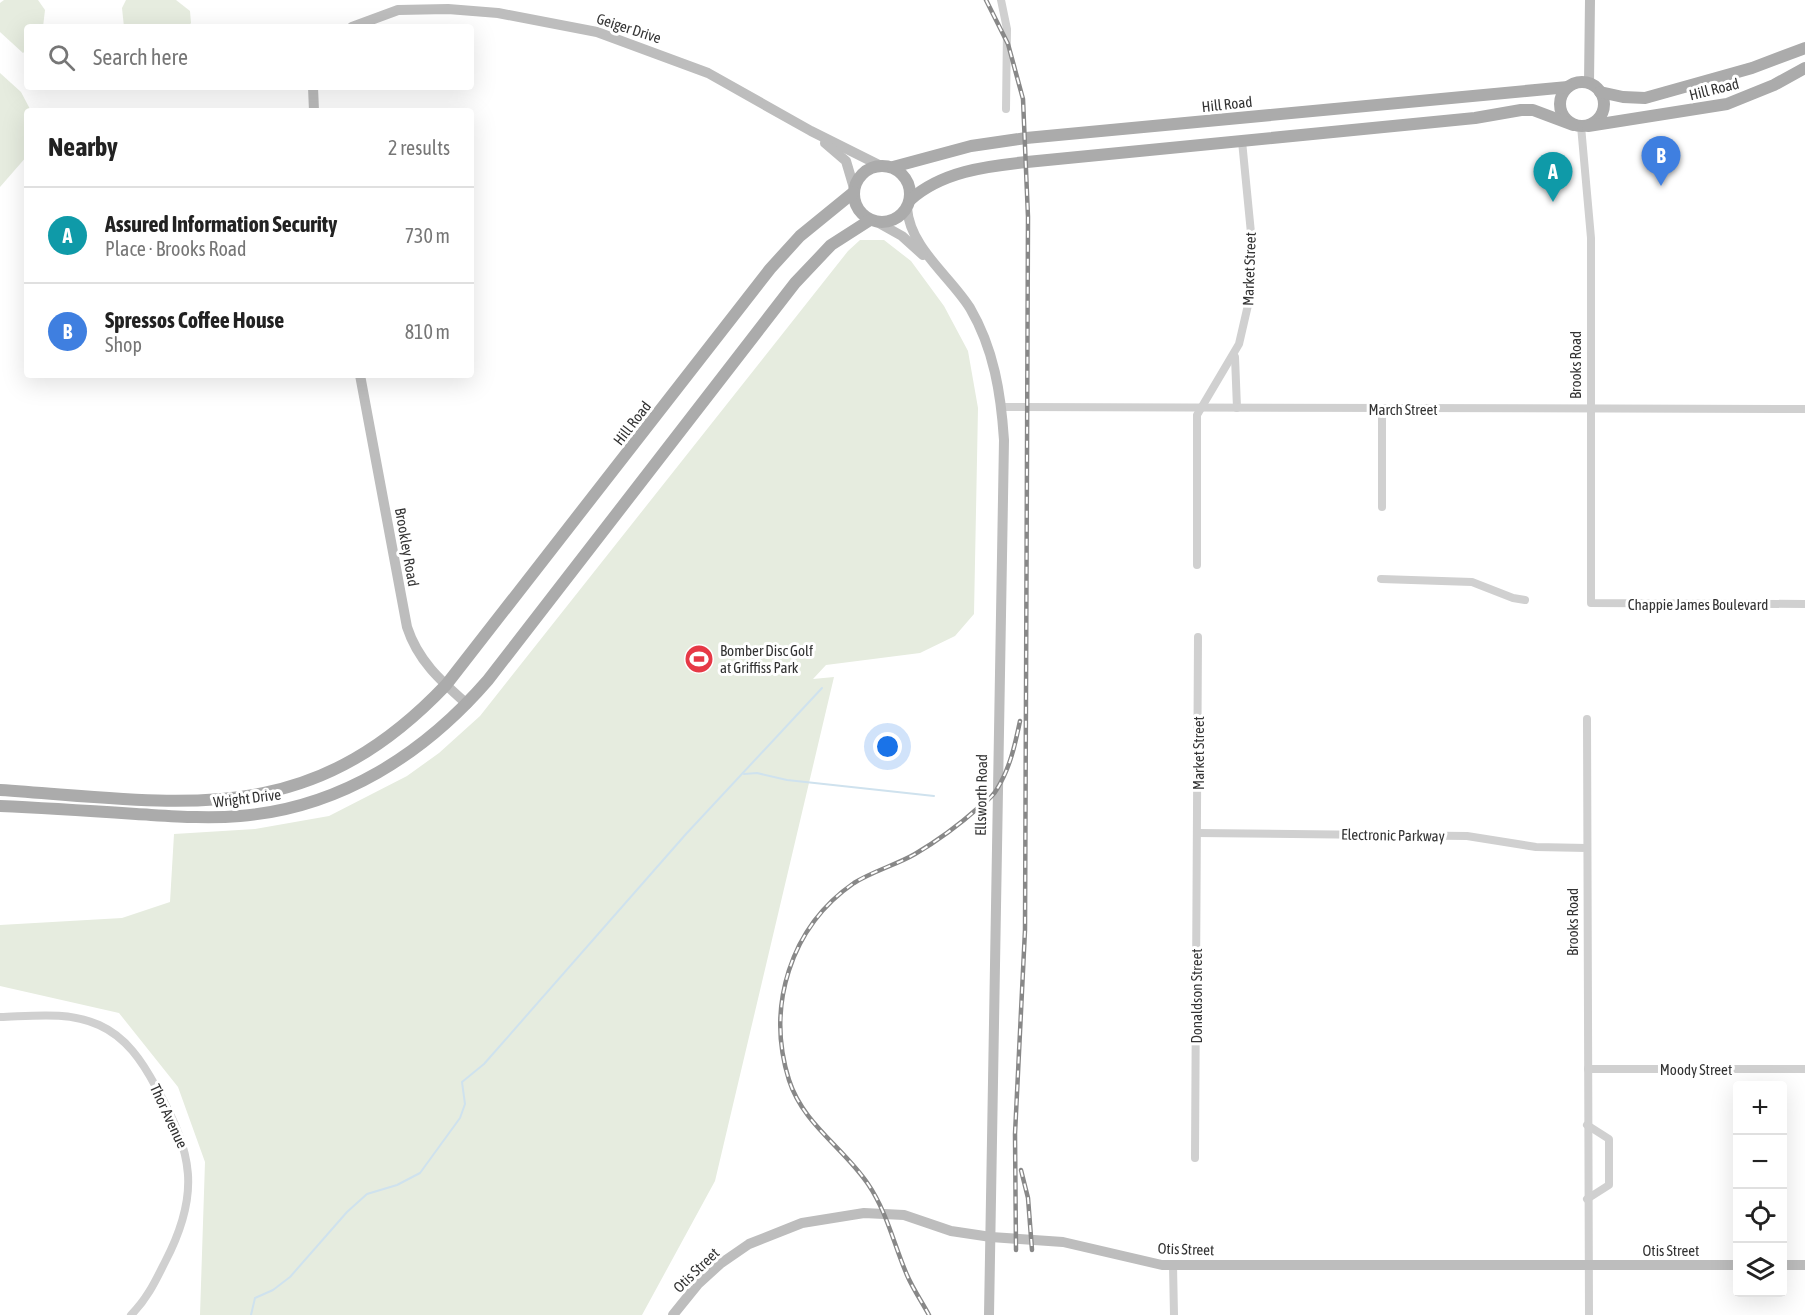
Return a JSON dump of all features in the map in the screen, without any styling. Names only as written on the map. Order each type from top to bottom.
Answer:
[{"type":"main road","name":"Hill Road","points":[[1600,92],[1623,97],[1645,98],[1752,68],[1805,48]]},
{"type":"main road","name":"Hill Road","points":[[908,204],[924,188],[937,181],[1002,165],[1475,118],[1521,110],[1538,112],[1581,126],[1727,104],[1774,85],[1805,68]]},
{"type":"main road","points":[[1574,83],[1589,83],[1600,92],[1603,98],[1603,112],[1594,123],[1581,126],[1567,121],[1560,108],[1563,93],[1574,83]]},
{"type":"main road","name":"Hill Road","points":[[893,167],[971,146],[1026,138],[1568,87]]},
{"type":"main road","points":[[467,704],[795,283],[831,245],[874,221],[894,220],[908,204],[909,184],[900,171],[893,167],[879,165],[863,173],[854,190],[858,208],[874,221]]},
{"type":"main road","name":"Hill Road","points":[[446,685],[770,269],[801,236],[854,190]]},
{"type":"main road","name":"Wright Drive","points":[[0,790],[200,801],[246,798],[276,791],[329,774],[369,752],[402,729],[446,685]]},
{"type":"main road","name":"Wright Drive","points":[[0,806],[204,818],[278,811],[308,804],[372,777],[411,754],[467,704]]},
{"type":"street","points":[[1000,0],[1007,29],[1006,109]]},
{"type":"street","points":[[1589,83],[1590,0]]},
{"type":"street","name":"Geiger Drive","points":[[359,24],[380,15],[413,8],[498,12],[557,22],[597,32],[708,73],[811,131],[879,165]]},
{"type":"street","points":[[313,90],[314,108]]},
{"type":"street","name":"Brooks Road","points":[[1581,126],[1590,219],[1591,603]]},
{"type":"street","name":"Geiger Drive","points":[[811,131],[846,161],[854,190]]},
{"type":"street","name":"Market Street","points":[[1197,565],[1196,422],[1200,408],[1235,353],[1248,310],[1252,275],[1242,141]]},
{"type":"street","name":"Ellsworth Road","points":[[908,204],[911,230],[970,308],[988,346],[1002,407],[1004,452],[989,1315]]},
{"type":"street","name":"Ellsworth Road","points":[[874,221],[902,236],[954,286]]},
{"type":"street","points":[[1235,353],[1237,408]]},
{"type":"street","name":"Brookley Road","points":[[361,378],[407,627],[416,650],[446,685],[467,704]]},
{"type":"street","name":"March Street","points":[[1002,407],[1805,409]]},
{"type":"street","points":[[1382,409],[1382,507]]},
{"type":"street","points":[[1381,579],[1472,582],[1513,598],[1525,600]]},
{"type":"street","name":"Chappie James Boulevard","points":[[1591,603],[1805,604]]},
{"type":"street","name":"Market Street","points":[[1197,833],[1198,637]]},
{"type":"street","name":"Brooks Road","points":[[1587,719],[1587,1264],[1589,1315]]},
{"type":"street","name":"Electronic Parkway","points":[[1197,833],[1467,836],[1536,847],[1587,848]]},
{"type":"street","name":"Donaldson Street","points":[[1195,1158],[1197,833]]},
{"type":"street","name":"Thor Avenue","points":[[0,1017],[57,1015],[82,1018],[116,1035],[132,1049],[147,1069],[183,1139],[188,1166],[186,1212],[177,1239],[153,1287],[144,1302],[131,1315]]},
{"type":"street","name":"Moody Street","points":[[1588,1069],[1805,1069]]},
{"type":"street","points":[[1587,1125],[1609,1139],[1609,1185],[1587,1199]]},
{"type":"street","name":"Otis Street","points":[[673,1315],[698,1284],[720,1264],[749,1244],[780,1230],[819,1218],[849,1213],[904,1215],[951,1231],[991,1237],[1064,1242],[1147,1263],[1173,1265],[1733,1265]]},
{"type":"street","points":[[1173,1265],[1174,1315]]},
{"type":"street","points":[[1787,1265],[1805,1265]]},
{"type":"shaded area","points":[[4,0],[38,0],[45,10],[43,24],[24,24],[23,53],[0,32],[0,3]]},
{"type":"shaded area","points":[[126,0],[176,0],[190,11],[191,23],[124,24],[122,8]]},
{"type":"shaded area","points":[[0,73],[21,92],[29,108],[24,108],[24,159],[0,187]]},
{"type":"shaded area","points":[[860,240],[884,240],[911,261],[944,306],[968,351],[978,408],[974,614],[955,636],[920,653],[826,665],[813,679],[834,677],[715,1181],[642,1315],[200,1315],[205,1162],[178,1087],[119,1013],[0,986],[0,925],[122,918],[170,902],[174,834],[255,829],[329,816],[407,776],[439,753],[480,716],[848,251]]},
{"type":"waterway","points":[[251,1315],[255,1298],[273,1290],[290,1277],[347,1212],[367,1194],[397,1185],[420,1173],[460,1118],[465,1104],[462,1082],[484,1064],[686,834],[822,688]]},
{"type":"waterway","points":[[744,774],[757,773],[787,780],[934,796]]},
{"type":"railway","points":[[986,0],[1008,44],[1023,99],[1028,217],[1025,930],[1015,1134],[1016,1250]]},
{"type":"railway","points":[[929,1315],[907,1275],[875,1195],[858,1171],[814,1122],[795,1096],[783,1052],[780,1025],[783,997],[789,971],[799,945],[814,922],[832,901],[854,883],[908,858],[931,844],[993,795],[1009,765],[1020,721]]},
{"type":"railway","points":[[1021,1170],[1028,1198],[1032,1250]]},
{"type":"place","name":"Spressos Coffee House","points":[[1661,186]]},
{"type":"place","name":"Assured Information Security","points":[[1553,202]]},
{"type":"place","name":"Bomber Disc Golf at Griffiss Park","points":[[699,659]]}]
